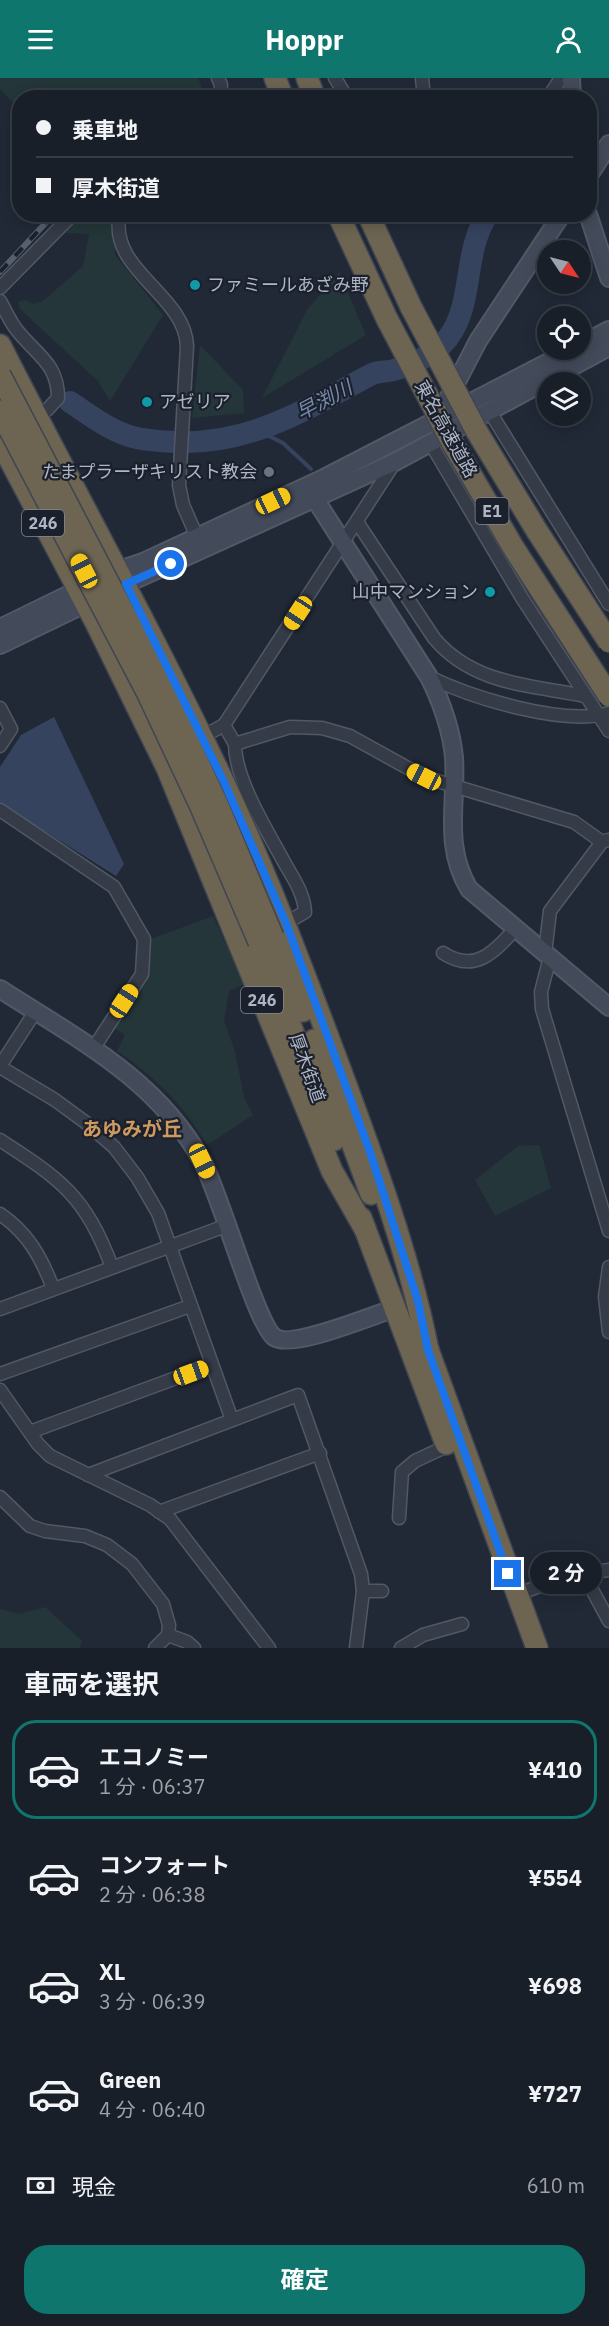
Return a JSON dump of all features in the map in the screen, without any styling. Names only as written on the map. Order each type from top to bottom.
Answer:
[{"type":"highway","name":"東名高速道路","points":[[342,222],[387,319],[459,454],[513,547],[609,696]]},
{"type":"highway","name":"東名高速道路","points":[[372,222],[411,307],[476,430],[537,531],[609,642]]},
{"type":"highway","name":"246","points":[[0,345],[36,417],[123,577],[202,737],[286,923],[370,1152],[418,1301],[428,1350]]},
{"type":"highway","name":"厚木街道","points":[[0,375],[167,695],[219,808],[303,1009],[357,1161],[396,1308],[522,1648]]},
{"type":"highway","name":"厚木街道","points":[[0,411],[148,694],[201,807],[375,1228],[428,1350],[537,1648]]},
{"type":"highway","name":"246","points":[[0,441],[83,598],[183,803],[332,1171],[375,1228]]},
{"type":"street","points":[[597,163],[609,144]]},
{"type":"street","points":[[0,288],[65,222]]},
{"type":"street","points":[[119,222],[118,234],[124,251],[172,308],[185,331],[187,346],[180,495],[197,537]]},
{"type":"street","points":[[437,420],[478,341],[557,222]]},
{"type":"street","points":[[591,222],[609,278]]},
{"type":"street","points":[[0,301],[15,328],[52,368],[58,382],[58,398],[47,410],[0,436]]},
{"type":"street","points":[[591,339],[609,330]]},
{"type":"street","points":[[123,577],[143,562],[197,537],[310,492],[395,462],[609,347]]},
{"type":"street","points":[[0,645],[123,577],[310,492],[437,420],[553,360]]},
{"type":"street","points":[[490,412],[609,604]]},
{"type":"street","points":[[432,444],[517,590],[585,696],[603,714],[609,731]]},
{"type":"street","points":[[202,737],[224,725],[395,462]]},
{"type":"street","points":[[310,492],[429,677],[443,705],[454,757],[453,852],[458,870],[469,888],[514,929],[609,1007]]},
{"type":"street","points":[[357,522],[446,653],[461,664],[491,678],[585,696]]},
{"type":"street","points":[[0,628],[83,598]]},
{"type":"street","points":[[429,677],[482,700],[578,718],[603,714]]},
{"type":"street","points":[[0,708],[11,729],[0,746]]},
{"type":"street","points":[[224,725],[235,744],[235,761],[271,838],[304,899],[305,912],[286,923]]},
{"type":"street","points":[[235,744],[290,727],[322,728],[350,736],[424,777],[574,822],[605,841],[549,910],[548,955],[541,992],[542,1009],[609,1232]]},
{"type":"street","points":[[0,810],[114,887],[144,939],[142,974],[93,1049]]},
{"type":"street","points":[[443,953],[456,961],[466,963],[489,955],[514,929]]},
{"type":"street","points":[[0,989],[129,1073],[171,1113],[202,1161],[256,1303],[274,1337],[284,1341],[303,1340],[396,1308]]},
{"type":"street","points":[[36,1012],[0,1066],[55,1100],[114,1147],[137,1177],[158,1213],[232,1420]]},
{"type":"street","points":[[0,1140],[57,1177],[75,1196],[103,1242],[112,1267]]},
{"type":"street","points":[[0,1214],[16,1225],[31,1241],[53,1288]]},
{"type":"street","points":[[0,1309],[228,1225]]},
{"type":"street","points":[[609,1267],[605,1298],[609,1332]]},
{"type":"street","points":[[0,1374],[190,1306]]},
{"type":"street","points":[[30,1432],[211,1365]]},
{"type":"street","points":[[0,1390],[50,1456],[170,1519],[269,1648]]},
{"type":"street","points":[[88,1475],[298,1395],[361,1574],[363,1591],[356,1648]]},
{"type":"street","points":[[399,1518],[402,1472],[415,1461],[447,1446]]},
{"type":"street","points":[[159,1512],[320,1453]]},
{"type":"street","points":[[0,1497],[30,1526],[45,1531],[84,1536],[107,1545],[132,1564],[163,1604],[168,1635]]},
{"type":"street","points":[[516,1595],[566,1576],[609,1570]]},
{"type":"street","points":[[583,1573],[609,1621]]},
{"type":"street","points":[[363,1591],[382,1591]]},
{"type":"street","points":[[401,1648],[423,1635],[462,1624]]},
{"type":"street","points":[[157,1646],[168,1635]]},
{"type":"street","points":[[168,1635],[187,1642],[194,1648]]},
{"type":"shaded area","points":[[0,78],[198,78],[203,90],[12,90],[12,102],[0,89]]},
{"type":"shaded area","points":[[73,222],[113,222],[115,255],[163,315],[110,401],[98,381],[20,309],[18,302],[25,300],[33,304],[43,301],[83,266],[89,234],[60,233]]},
{"type":"shaded area","points":[[339,272],[366,335],[262,398],[307,310]]},
{"type":"shaded area","points":[[200,345],[243,390],[244,413],[192,418]]},
{"type":"shaded area","points":[[213,916],[244,984],[229,991],[224,1021],[235,1051],[244,1097],[253,1115],[207,1145],[189,1117],[168,1093],[117,1051],[125,1035],[114,1028],[149,974],[151,939]]},
{"type":"shaded area","points":[[539,1145],[551,1188],[495,1216],[475,1180],[518,1146]]},
{"type":"shaded area","points":[[45,1607],[82,1641],[80,1648],[0,1648],[0,1609],[19,1614]]},
{"type":"water","points":[[54,717],[124,864],[116,876],[0,803],[0,767],[21,735]]},
{"type":"waterway","name":"早渕川","points":[[70,402],[108,427],[125,434],[148,440],[174,442],[229,438],[254,431],[301,412],[372,374],[394,370],[416,361],[443,344],[456,324],[462,309],[471,260],[484,222]]},
{"type":"waterway","points":[[257,430],[283,443],[311,469]]},
{"type":"railway","points":[[0,272],[47,222]]},
{"type":"place","name":"ファミールあざみ野","points":[[195,285]]},
{"type":"place","name":"アゼリア","points":[[147,402]]},
{"type":"place","name":"たまプラーザキリスト教会","points":[[269,472]]},
{"type":"place","name":"山中マンション","points":[[490,592]]},
{"type":"district","name":"あゆみが丘","points":[[132,1129]]},
{"type":"route","points":[[171,564],[126,584],[224,782],[286,923],[370,1152],[418,1301],[428,1350],[508,1574]]}]
